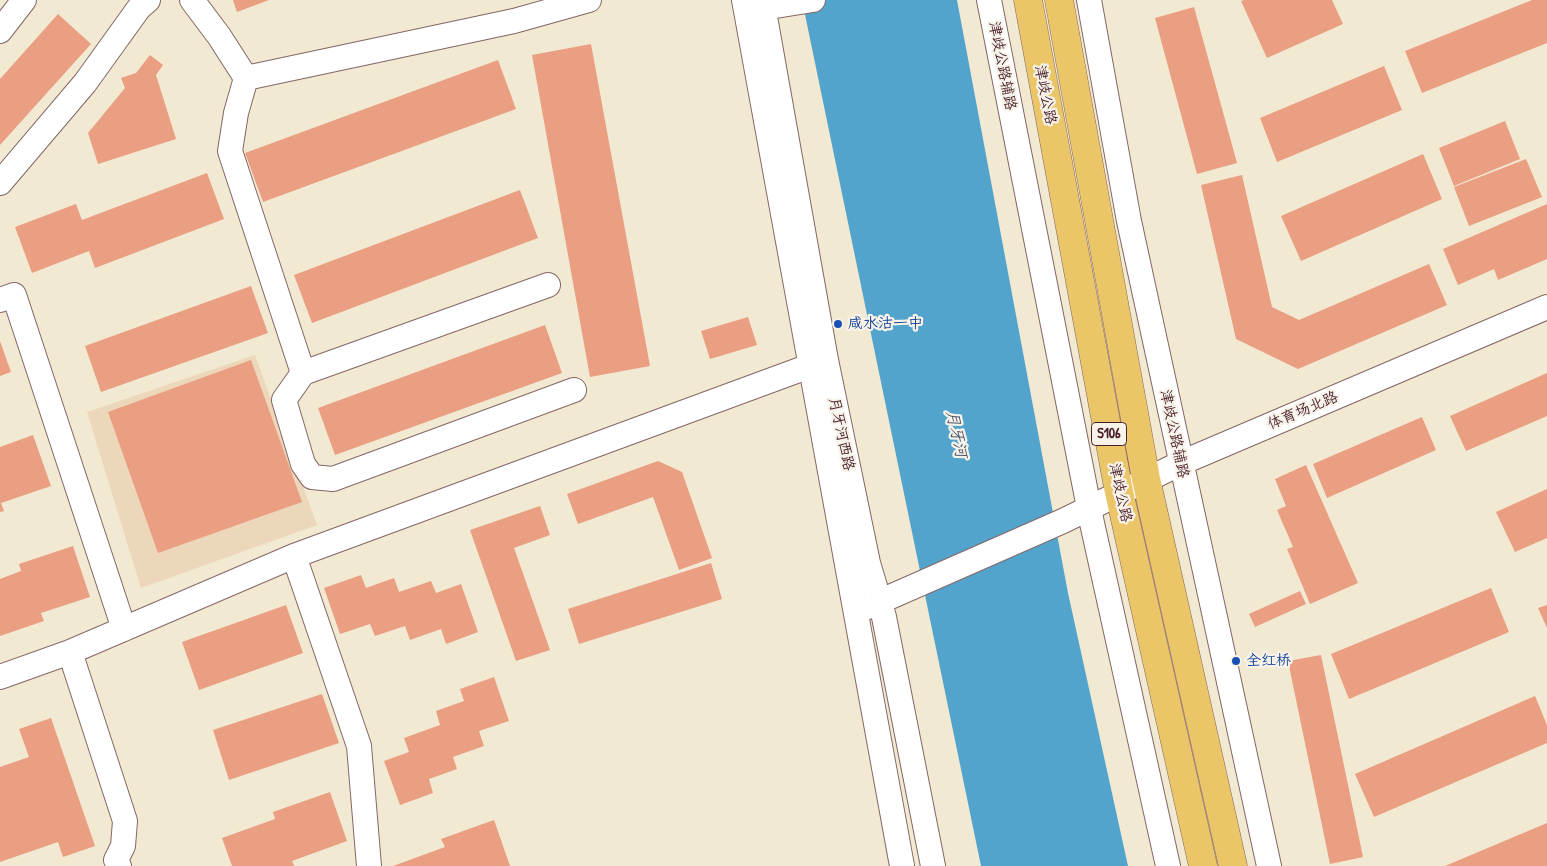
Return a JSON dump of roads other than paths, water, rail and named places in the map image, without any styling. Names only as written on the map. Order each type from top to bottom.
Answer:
[{"type":"main road","name":"津歧公路","points":[[1028,0],[1121,500],[1203,866]]},
{"type":"main road","name":"津歧公路","points":[[1059,0],[1148,487],[1233,866]]},
{"type":"street","points":[[0,183],[85,83],[139,8],[148,0]]},
{"type":"street","points":[[192,0],[219,36],[246,78],[236,113],[230,151],[303,373]]},
{"type":"street","points":[[246,78],[514,21],[589,0]]},
{"type":"street","name":"津歧公路辅路","points":[[989,0],[1091,515],[1168,866]]},
{"type":"street","name":"津歧公路辅路","points":[[1089,0],[1129,221],[1269,866]]},
{"type":"street","points":[[755,2],[804,1]]},
{"type":"street","points":[[0,31],[19,2]]},
{"type":"street","name":"月牙河西路","points":[[755,2],[818,364],[858,567],[857,620],[902,866]]},
{"type":"street","points":[[548,285],[303,373],[284,400],[303,464],[312,477],[333,478],[574,390]]},
{"type":"street","points":[[0,300],[14,295],[124,629]]},
{"type":"street","name":"体育场北路","points":[[917,594],[1064,528],[1182,471],[1547,307]]},
{"type":"street","name":"体育场北路","points":[[1182,471],[1547,322]]},
{"type":"street","points":[[0,677],[70,652],[294,556],[818,364]]},
{"type":"street","points":[[294,556],[359,746],[369,866]]},
{"type":"street","points":[[858,567],[904,586],[917,594]]},
{"type":"street","name":"月牙河西路","points":[[858,567],[882,610],[933,866]]},
{"type":"street","points":[[857,620],[917,594]]},
{"type":"street","points":[[70,652],[125,821],[123,846],[111,864]]},
{"type":"water","name":"月牙河","points":[[802,0],[957,0],[1068,593],[1128,866],[981,866]]},
{"type":"place","name":"咸水沽一中","points":[[838,324]]},
{"type":"place","name":"全红桥","points":[[1236,661]]}]
